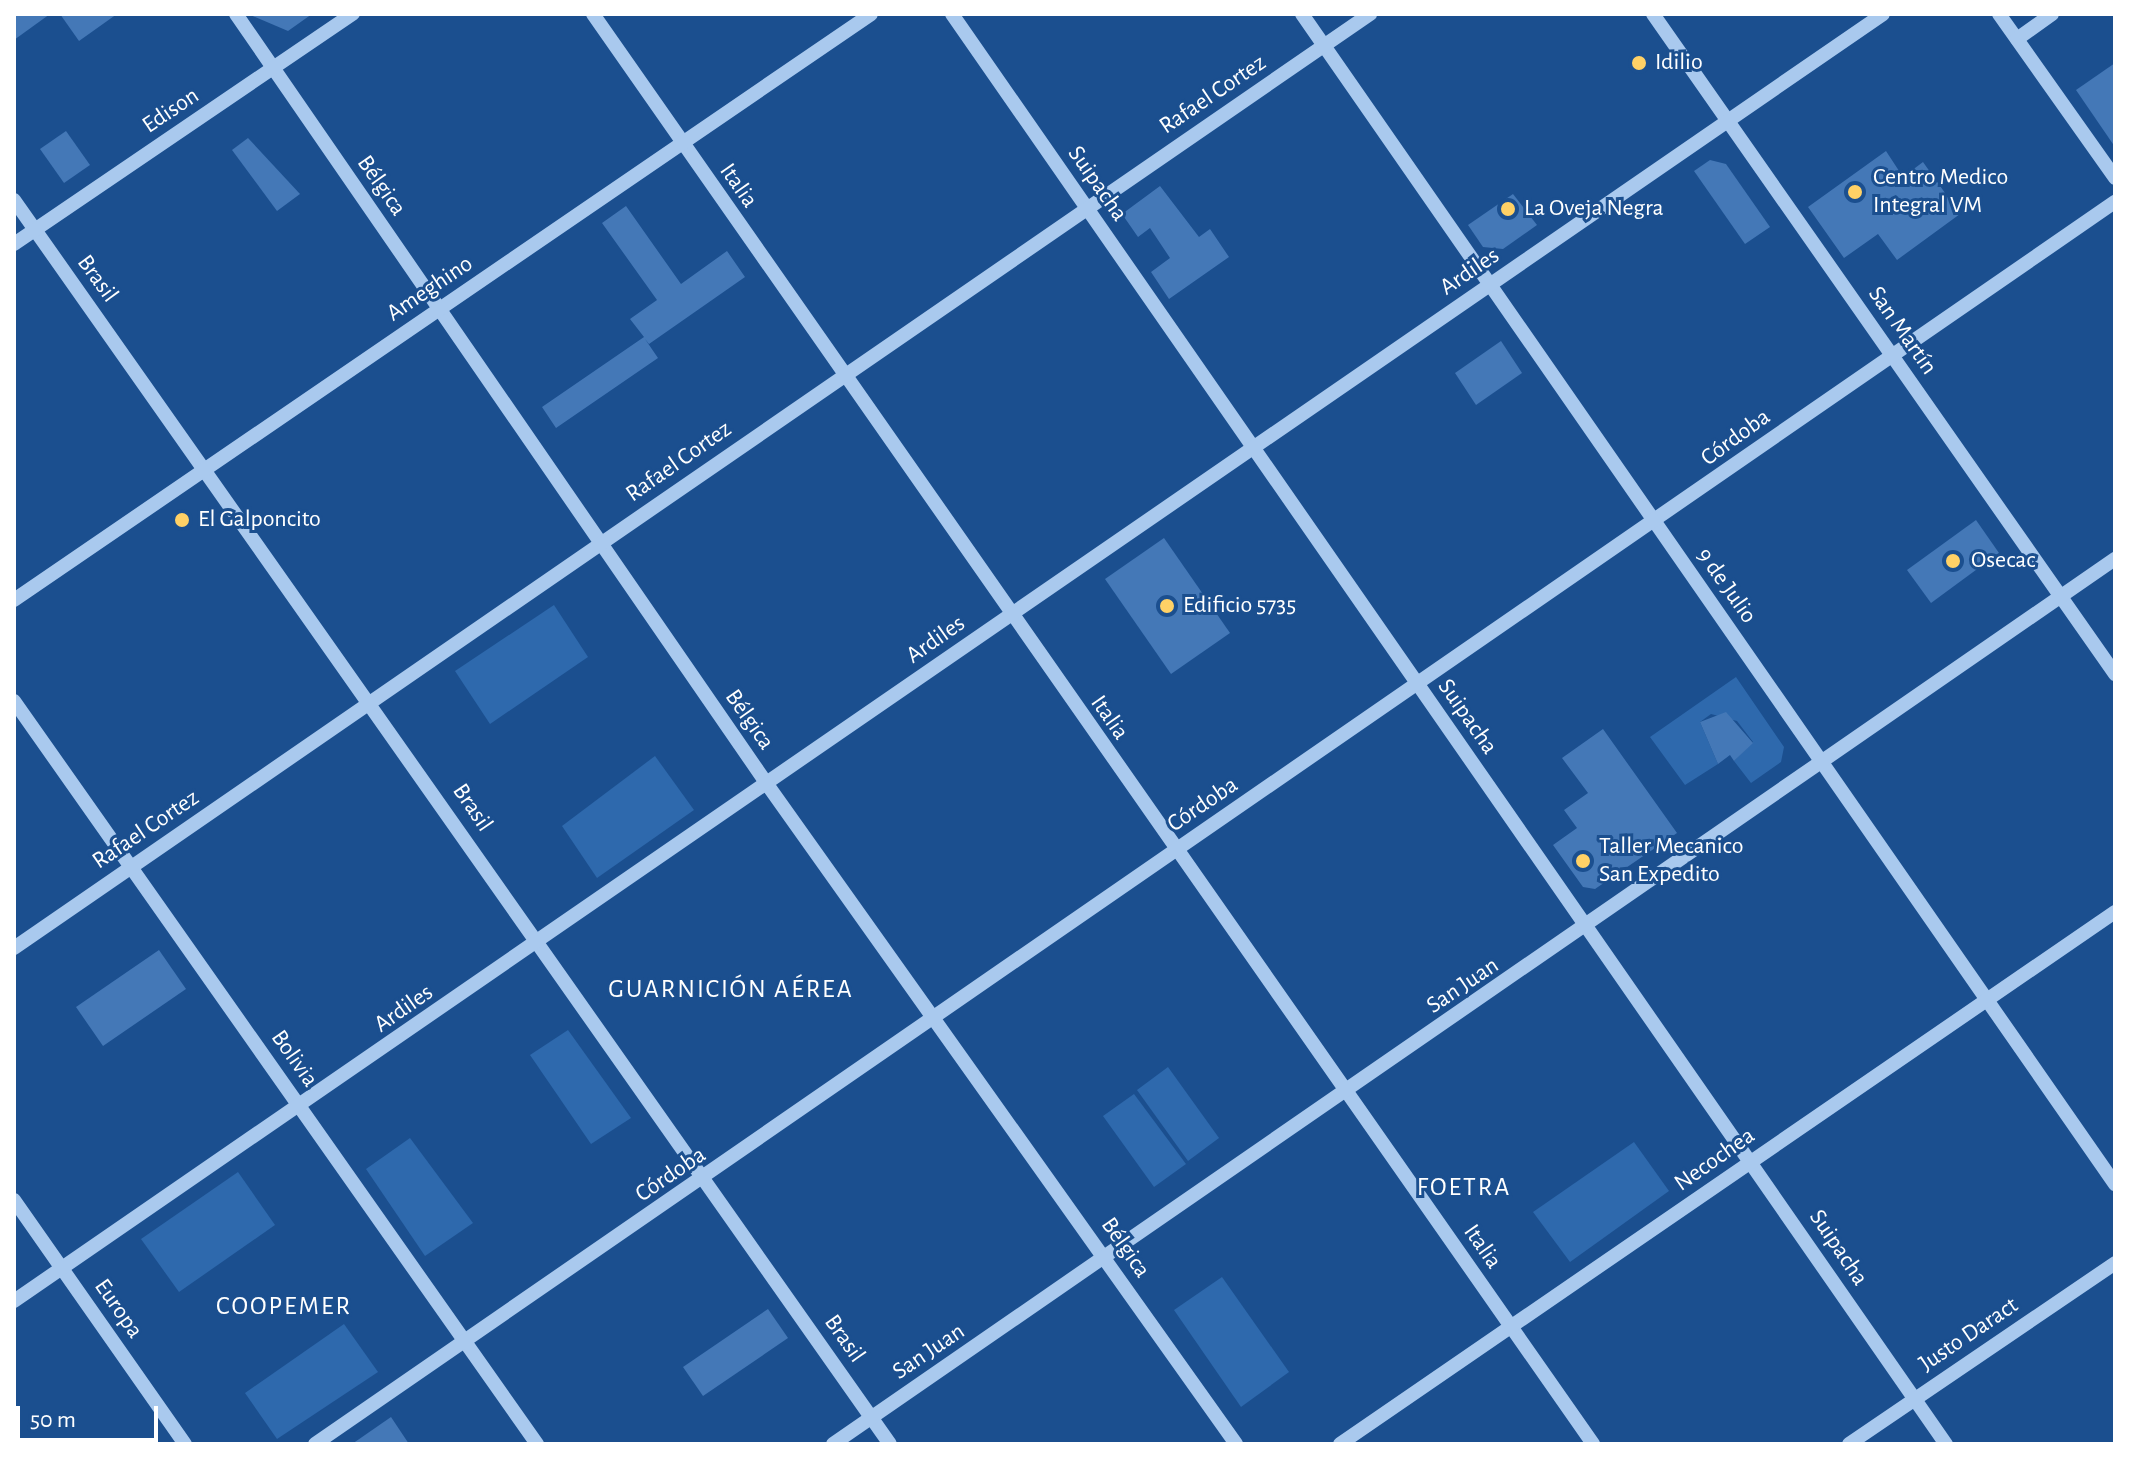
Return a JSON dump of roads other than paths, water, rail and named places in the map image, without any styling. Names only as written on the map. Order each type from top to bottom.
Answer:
[{"type":"street","name":"Bélgica","points":[[236,14],[769,787],[937,1015],[1236,1444]]},
{"type":"street","name":"Edison","points":[[14,244],[353,14]]},
{"type":"street","name":"Italia","points":[[593,14],[1009,615],[1593,1444]]},
{"type":"street","name":"Ameghino","points":[[14,600],[871,14]]},
{"type":"street","name":"Suipacha","points":[[952,14],[1946,1444]]},
{"type":"street","name":"9 de Julio","points":[[1302,14],[2115,1184]]},
{"type":"street","name":"Rafael Cortez","points":[[14,948],[1370,14]]},
{"type":"street","name":"San Martín","points":[[1653,14],[2115,674]]},
{"type":"street","name":"Ardiles","points":[[14,1301],[769,787],[1009,615],[1883,14]]},
{"type":"street","points":[[1999,14],[2115,178]]},
{"type":"street","points":[[2017,39],[2052,14]]},
{"type":"street","name":"Brasil","points":[[14,200],[373,702],[890,1444]]},
{"type":"street","name":"Córdoba","points":[[315,1444],[706,1178],[937,1015],[1655,523],[1891,354],[2115,202]]},
{"type":"street","name":"San Juan","points":[[833,1444],[1587,927],[2115,559]]},
{"type":"street","name":"Bolivia","points":[[14,701],[537,1444]]},
{"type":"street","name":"Necochea","points":[[1340,1444],[2115,912]]},
{"type":"street","name":"Europa","points":[[14,1200],[185,1444]]},
{"type":"street","name":"Justo Daract","points":[[1849,1444],[2115,1263]]},
{"type":"place","name":"Idilio","points":[[1639,63]]},
{"type":"place","name":"Centro Medico Integral VM","points":[[1855,192]]},
{"type":"place","name":"La Oveja Negra","points":[[1508,209]]},
{"type":"place","name":"El Galponcito","points":[[182,520]]},
{"type":"place","name":"Osecac","points":[[1953,561]]},
{"type":"place","name":"Edificio 5735","points":[[1167,606]]},
{"type":"place","name":"Taller Mecanico San Expedito","points":[[1583,861]]},
{"type":"district","name":"GUARNICIÓN AÉREA","points":[[731,990]]},
{"type":"district","name":"FOETRA","points":[[1464,1188]]},
{"type":"district","name":"COOPEMER","points":[[284,1307]]}]
